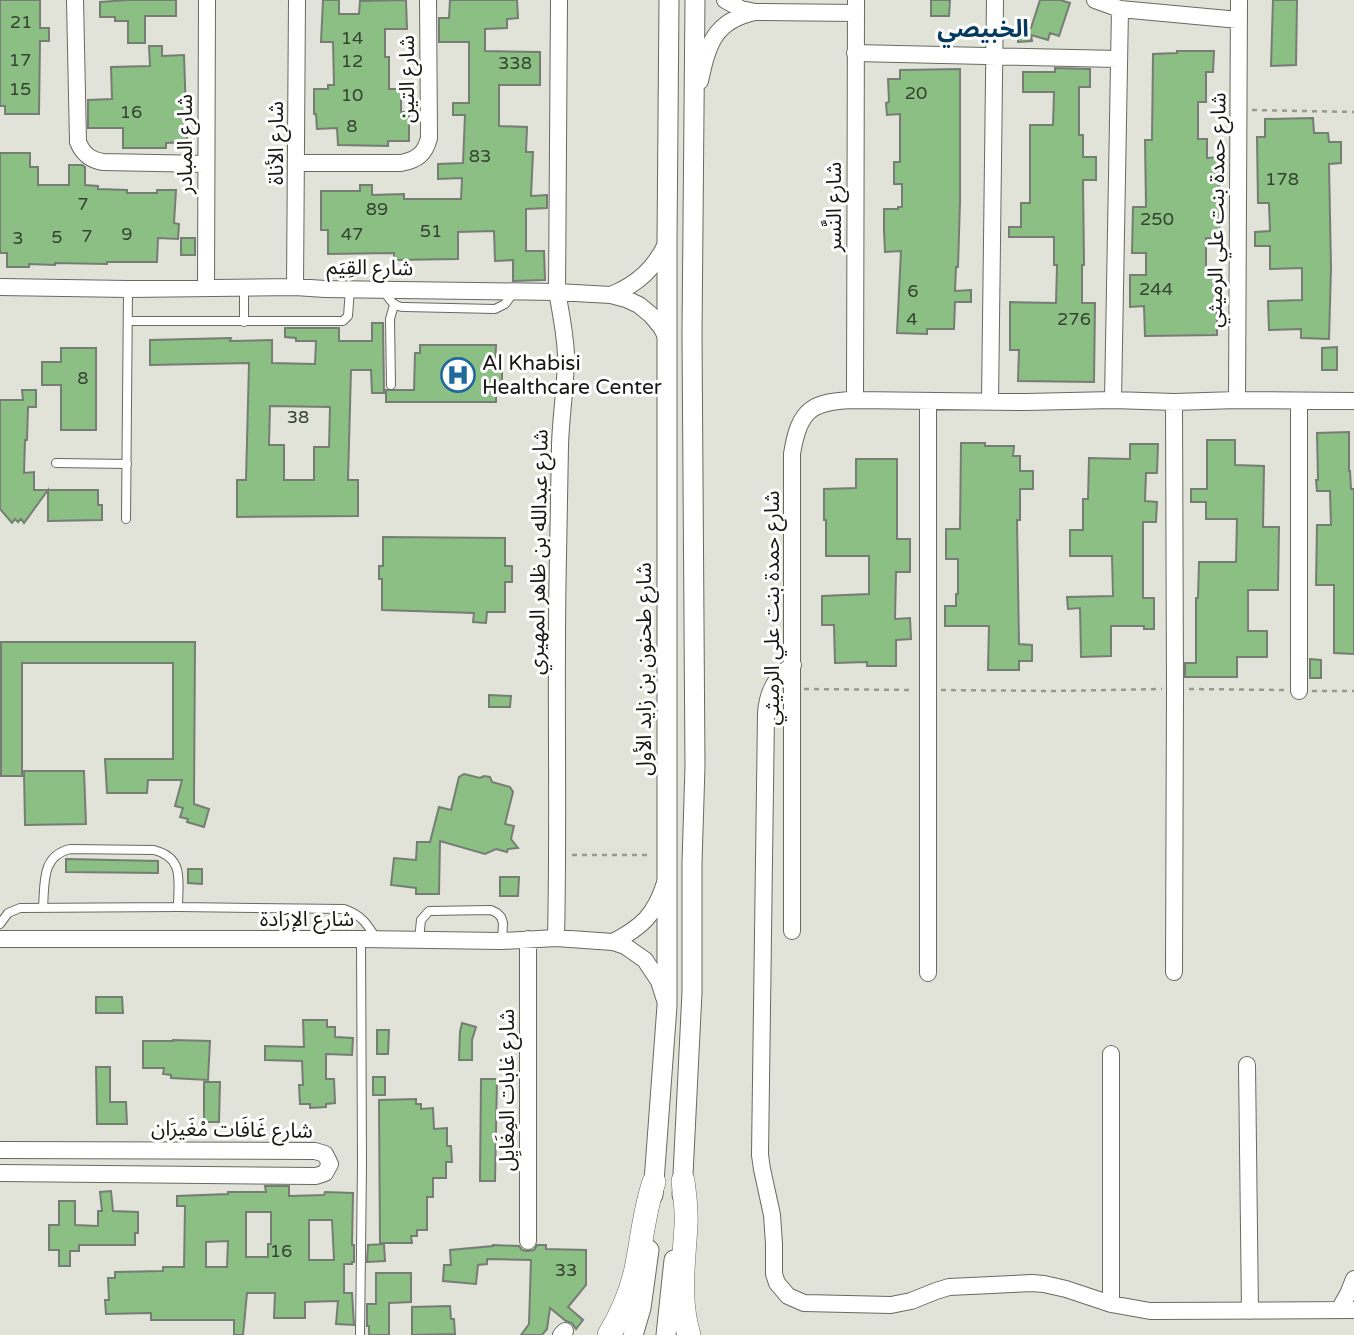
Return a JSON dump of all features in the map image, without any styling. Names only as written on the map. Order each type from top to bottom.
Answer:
[{"type":"main road","points":[[683,1181],[686,1223],[682,1291],[684,1318],[689,1335]]},
{"type":"main road","points":[[608,1335],[630,1290],[646,1208],[654,1182]]},
{"type":"street","points":[[75,0],[78,142],[85,154],[103,162],[206,164]]},
{"type":"street","name":"شارع المبادر","points":[[206,288],[208,0]]},
{"type":"street","name":"شارع الأناة","points":[[295,287],[298,0]]},
{"type":"street","name":"شارع التين","points":[[297,163],[401,163],[412,161],[424,151],[429,138],[428,0]]},
{"type":"street","name":"شارع عبدالله بن ظاهر المهيري","points":[[556,938],[557,570],[560,442],[566,355],[557,292],[559,0]]},
{"type":"street","name":"شارع طحنون بن زايد الأول","points":[[633,1335],[645,1285],[667,1006],[669,0]]},
{"type":"street","points":[[666,1335],[683,1181],[692,992],[695,766],[692,334],[695,0]]},
{"type":"street","name":"شارع النَّسر","points":[[725,0],[741,9],[755,12]]},
{"type":"street","points":[[990,401],[995,0]]},
{"type":"street","points":[[1095,0],[1120,9],[1239,20]]},
{"type":"street","name":"شارع حمدة بنت علي الرميثي","points":[[1237,400],[1239,0]]},
{"type":"street","name":"شارع النَّسر","points":[[695,104],[710,43],[729,21],[755,12],[856,7],[855,400]]},
{"type":"street","points":[[1113,400],[1120,9]]},
{"type":"street","points":[[855,53],[1118,59]]},
{"type":"street","points":[[611,295],[626,289],[651,269],[667,242]]},
{"type":"street","name":"شارع القِيَم","points":[[0,287],[295,287],[611,295],[639,305],[661,327],[667,340]]},
{"type":"street","name":"شارع حمدة بنت علي الرميثي","points":[[792,931],[792,454],[799,423],[808,413],[820,404],[832,400],[1354,401]]},
{"type":"street","points":[[928,401],[928,972]]},
{"type":"street","points":[[1174,402],[1174,972]]},
{"type":"street","points":[[1299,402],[1299,691]]},
{"type":"street","points":[[793,665],[775,682],[766,705],[760,1140],[762,1169],[772,1214],[773,1265],[777,1283],[788,1296],[804,1303],[891,1305],[911,1301],[949,1287],[1032,1283],[1055,1286],[1111,1304],[1164,1312],[1346,1310],[1354,1279]]},
{"type":"street","points":[[613,942],[638,928],[648,918],[656,907],[666,880]]},
{"type":"street","name":"شارع الإرَادة","points":[[0,939],[502,941],[556,938],[613,942],[625,946],[645,960],[659,981],[667,1006]]},
{"type":"street","name":"شارع غابات المِغَايِل","points":[[528,939],[528,1241]]},
{"type":"street","points":[[1111,1054],[1111,1304]]},
{"type":"street","points":[[1247,1065],[1250,1311]]},
{"type":"street","name":"شارع غَافَات مْغَيرَان","points":[[0,1150],[315,1151],[325,1154],[330,1164],[325,1173],[316,1176],[0,1173]]},
{"type":"lane","points":[[244,288],[244,322]]},
{"type":"lane","points":[[126,519],[128,289]]},
{"type":"lane","points":[[128,321],[343,321],[348,316],[350,289]]},
{"type":"lane","points":[[383,289],[394,304],[401,307],[495,309],[505,304],[515,291]]},
{"type":"lane","points":[[391,385],[390,319],[394,304]]},
{"type":"lane","points":[[56,463],[127,464]]},
{"type":"lane","points":[[43,907],[48,864],[53,856],[70,849],[162,852],[174,862],[178,870],[178,907]]},
{"type":"lane","points":[[0,924],[14,909],[43,907],[344,909],[361,917],[369,940],[359,1335]]},
{"type":"lane","points":[[419,940],[421,920],[429,911],[485,910],[501,917],[502,941]]},
{"type":"path","points":[[1240,110],[1354,112]]},
{"type":"path","points":[[793,689],[1354,691]]},
{"type":"path","points":[[558,855],[666,855]]},
{"type":"building","points":[[0,0],[40,0],[40,28],[49,28],[49,41],[40,41],[39,114],[5,114],[5,106],[0,106]]},
{"type":"building","points":[[176,0],[176,16],[145,16],[145,43],[128,43],[128,21],[115,21],[115,17],[100,17],[100,2]]},
{"type":"building","points":[[323,0],[339,0],[339,14],[359,14],[360,1],[406,0],[407,29],[385,29],[385,57],[389,57],[389,89],[401,89],[401,112],[409,112],[409,141],[388,141],[388,146],[338,145],[337,128],[317,129],[314,89],[328,89],[328,85],[334,85],[333,42],[321,42]]},
{"type":"building","points":[[450,0],[517,0],[518,18],[507,19],[507,28],[485,29],[485,51],[540,52],[540,85],[499,85],[499,126],[527,127],[526,152],[533,152],[531,196],[547,195],[547,208],[526,209],[526,251],[544,251],[545,280],[513,281],[513,260],[495,261],[494,231],[458,232],[458,259],[394,260],[394,253],[328,254],[328,230],[321,230],[321,191],[360,191],[360,185],[372,185],[372,195],[404,194],[404,199],[461,199],[462,178],[438,179],[438,164],[463,163],[465,115],[453,115],[453,103],[469,103],[469,42],[439,42],[439,18],[449,18]]},
{"type":"building","points":[[931,0],[950,0],[949,16],[931,16]]},
{"type":"building","points":[[1040,0],[1070,3],[1059,36],[1050,33],[1048,40],[1031,35],[1032,41],[1018,42],[1018,29],[1031,28]]},
{"type":"building","points":[[1273,0],[1297,0],[1296,65],[1271,66]]},
{"type":"building","points":[[149,46],[162,46],[162,56],[184,55],[187,142],[166,143],[166,148],[123,148],[123,128],[88,128],[88,100],[112,99],[111,67],[150,66]]},
{"type":"building","points":[[1214,51],[1213,72],[1206,72],[1206,102],[1198,102],[1198,139],[1207,139],[1207,158],[1219,157],[1220,238],[1206,238],[1206,274],[1217,273],[1217,335],[1145,336],[1144,306],[1130,307],[1130,275],[1146,275],[1146,253],[1132,253],[1133,207],[1146,207],[1145,140],[1152,140],[1153,54]]},
{"type":"building","points":[[1055,68],[1090,69],[1090,87],[1079,87],[1079,135],[1083,135],[1083,157],[1096,157],[1096,180],[1083,180],[1082,265],[1082,303],[1095,303],[1094,382],[1018,381],[1019,350],[1010,350],[1010,302],[1056,303],[1057,265],[1054,265],[1054,237],[1009,237],[1009,227],[1021,227],[1021,203],[1030,203],[1030,125],[1053,125],[1054,92],[1023,92],[1023,72],[1055,72]]},
{"type":"building","points":[[960,69],[960,201],[955,291],[971,290],[971,302],[955,302],[954,329],[927,329],[927,334],[897,333],[901,251],[885,252],[884,209],[902,207],[902,184],[894,184],[894,162],[900,162],[900,114],[887,115],[888,79],[900,79],[900,70]]},
{"type":"building","points":[[1313,118],[1314,133],[1328,133],[1329,142],[1341,142],[1341,163],[1329,164],[1329,339],[1301,338],[1301,329],[1269,330],[1268,301],[1302,300],[1302,268],[1270,269],[1270,246],[1255,246],[1255,232],[1270,231],[1269,203],[1258,203],[1257,137],[1265,137],[1265,119]]},
{"type":"building","points":[[0,153],[30,153],[30,167],[38,167],[38,185],[69,185],[69,165],[82,165],[85,167],[85,185],[98,186],[98,189],[127,190],[127,193],[176,190],[174,223],[179,224],[178,239],[158,238],[157,262],[55,263],[7,267],[7,253],[0,253]]},
{"type":"building","points":[[181,238],[195,238],[195,255],[181,255]]},
{"type":"building","points":[[372,323],[383,323],[384,393],[372,393],[371,370],[351,370],[348,480],[358,480],[358,516],[237,517],[237,480],[246,480],[249,363],[150,365],[150,340],[272,340],[272,363],[315,364],[316,341],[296,341],[296,338],[285,337],[285,328],[339,328],[339,341],[372,341]],"holes":[[[270,406],[330,407],[329,447],[314,447],[314,480],[284,480],[284,445],[269,445]]]},
{"type":"building","name":"Al Khabisi Healthcare Center","points":[[420,345],[496,345],[495,368],[502,368],[502,381],[496,381],[496,402],[386,402],[386,390],[414,390],[415,353],[420,353]]},
{"type":"building","points":[[1337,347],[1337,370],[1322,370],[1322,348]]},
{"type":"building","points":[[61,348],[96,348],[96,430],[61,430],[61,385],[42,385],[42,362],[61,362]]},
{"type":"building","points":[[22,390],[36,390],[36,407],[28,407],[24,473],[34,472],[34,490],[48,490],[24,523],[21,519],[18,522],[15,519],[12,523],[0,509],[0,400],[23,400]]},
{"type":"building","points":[[1349,432],[1349,471],[1351,489],[1354,489],[1354,654],[1334,653],[1334,585],[1316,585],[1317,525],[1331,525],[1330,491],[1317,491],[1317,433]]},
{"type":"building","points":[[1207,440],[1235,440],[1235,465],[1264,466],[1263,527],[1279,527],[1278,590],[1248,590],[1248,631],[1267,631],[1267,657],[1237,657],[1237,677],[1185,677],[1185,663],[1196,663],[1199,562],[1236,562],[1237,519],[1206,519],[1206,502],[1191,502],[1191,489],[1207,489]]},
{"type":"building","points":[[961,443],[1014,446],[1013,456],[1020,456],[1020,471],[1033,471],[1033,489],[1020,489],[1020,520],[1017,520],[1019,644],[1032,645],[1032,661],[1019,661],[1019,670],[988,670],[989,626],[945,626],[945,606],[956,606],[958,594],[958,559],[946,559],[946,529],[960,529]]},
{"type":"building","points":[[1130,444],[1158,444],[1157,473],[1146,473],[1145,501],[1157,502],[1156,522],[1143,522],[1143,598],[1154,598],[1154,629],[1144,629],[1144,626],[1111,626],[1111,656],[1081,657],[1080,608],[1068,609],[1067,597],[1113,596],[1112,556],[1070,556],[1070,530],[1083,530],[1083,499],[1088,499],[1089,458],[1130,459]]},
{"type":"building","points":[[856,459],[897,459],[897,539],[910,539],[910,572],[896,572],[895,619],[910,618],[911,639],[896,640],[896,666],[867,666],[867,662],[835,663],[834,625],[822,625],[822,596],[869,594],[869,556],[826,556],[824,489],[856,488]]},
{"type":"building","points":[[48,490],[98,490],[102,520],[48,521]]},
{"type":"building","points":[[383,537],[505,538],[505,566],[512,566],[512,582],[505,582],[505,612],[487,612],[486,623],[473,622],[474,613],[382,610],[382,579],[379,579],[379,566],[383,566]]},
{"type":"building","points":[[1,642],[195,642],[194,804],[209,809],[204,827],[180,817],[183,808],[175,806],[182,780],[148,780],[147,793],[107,793],[105,759],[173,759],[173,663],[22,663],[22,776],[1,776]]},
{"type":"building","points":[[1310,659],[1321,660],[1321,678],[1310,678]]},
{"type":"building","points":[[489,695],[511,696],[510,707],[489,707]]},
{"type":"building","points":[[24,771],[84,771],[86,824],[25,825]]},
{"type":"building","points":[[464,774],[480,778],[490,777],[492,782],[510,787],[513,792],[505,824],[514,826],[511,839],[518,848],[508,849],[507,852],[496,849],[485,854],[440,841],[439,894],[416,894],[416,888],[391,885],[394,858],[416,860],[417,842],[430,842],[439,807],[451,810],[459,777]]},
{"type":"building","points":[[66,859],[158,861],[158,873],[66,872]]},
{"type":"building","points":[[188,869],[202,869],[202,884],[188,883]]},
{"type":"building","points":[[500,877],[519,877],[518,896],[500,896]]},
{"type":"building","points":[[96,997],[122,997],[123,1013],[96,1013]]},
{"type":"building","points":[[303,1020],[327,1020],[327,1027],[335,1027],[335,1037],[353,1038],[352,1055],[326,1054],[326,1079],[334,1079],[335,1103],[326,1104],[326,1107],[310,1108],[310,1104],[300,1104],[299,1085],[303,1085],[302,1061],[265,1060],[265,1046],[304,1047]]},
{"type":"building","points":[[462,1023],[476,1027],[472,1040],[472,1060],[459,1060]]},
{"type":"building","points":[[377,1030],[389,1030],[388,1054],[377,1054]]},
{"type":"building","points":[[143,1041],[210,1041],[208,1080],[171,1078],[171,1075],[163,1074],[164,1068],[143,1068]]},
{"type":"building","points":[[96,1067],[110,1067],[110,1102],[126,1102],[127,1124],[97,1124]]},
{"type":"building","points":[[373,1077],[385,1077],[385,1095],[373,1095]]},
{"type":"building","points":[[481,1079],[497,1079],[495,1181],[480,1181]]},
{"type":"building","points":[[204,1082],[220,1082],[219,1122],[204,1122]]},
{"type":"building","points":[[416,1099],[416,1104],[421,1104],[421,1109],[433,1108],[434,1129],[447,1128],[447,1146],[451,1146],[452,1162],[446,1162],[446,1178],[433,1178],[433,1197],[427,1197],[427,1230],[417,1230],[417,1236],[411,1236],[412,1243],[380,1243],[379,1100]]},
{"type":"building","points":[[265,1186],[289,1186],[289,1196],[324,1195],[325,1192],[353,1193],[354,1262],[344,1264],[344,1293],[352,1293],[354,1325],[336,1324],[338,1301],[305,1302],[305,1318],[274,1318],[275,1293],[247,1293],[243,1335],[234,1335],[234,1320],[151,1320],[151,1313],[106,1314],[105,1300],[109,1300],[108,1278],[115,1278],[115,1272],[163,1271],[163,1267],[184,1267],[185,1206],[177,1206],[177,1196],[266,1192]],"holes":[[[246,1212],[271,1212],[271,1244],[268,1244],[268,1257],[246,1257]],[[309,1220],[332,1220],[334,1260],[309,1260]],[[228,1241],[227,1267],[206,1267],[206,1242]]]},
{"type":"building","points":[[111,1191],[113,1211],[138,1212],[135,1245],[79,1245],[79,1251],[70,1251],[70,1266],[59,1266],[59,1250],[49,1250],[49,1225],[59,1225],[59,1201],[75,1201],[75,1225],[98,1226],[98,1211],[102,1211],[100,1192]]},
{"type":"building","points":[[384,1244],[385,1261],[367,1262],[368,1245]]},
{"type":"building","points":[[493,1245],[519,1246],[527,1251],[534,1250],[537,1245],[546,1245],[546,1249],[586,1250],[586,1285],[568,1307],[583,1320],[576,1329],[572,1323],[550,1308],[547,1329],[542,1335],[521,1335],[529,1324],[531,1260],[487,1259],[487,1264],[478,1265],[476,1284],[443,1281],[444,1265],[451,1265],[450,1250]]},
{"type":"building","points":[[376,1273],[411,1273],[411,1302],[389,1303],[389,1335],[369,1335],[367,1326],[367,1304],[376,1304]]},
{"type":"building","points":[[450,1306],[455,1334],[412,1335],[412,1307]]},
{"type":"place","name":"Al Khabisi Healthcare Center","points":[[458,375]]},
{"type":"district","name":"الخبيصي","points":[[983,29]]}]
